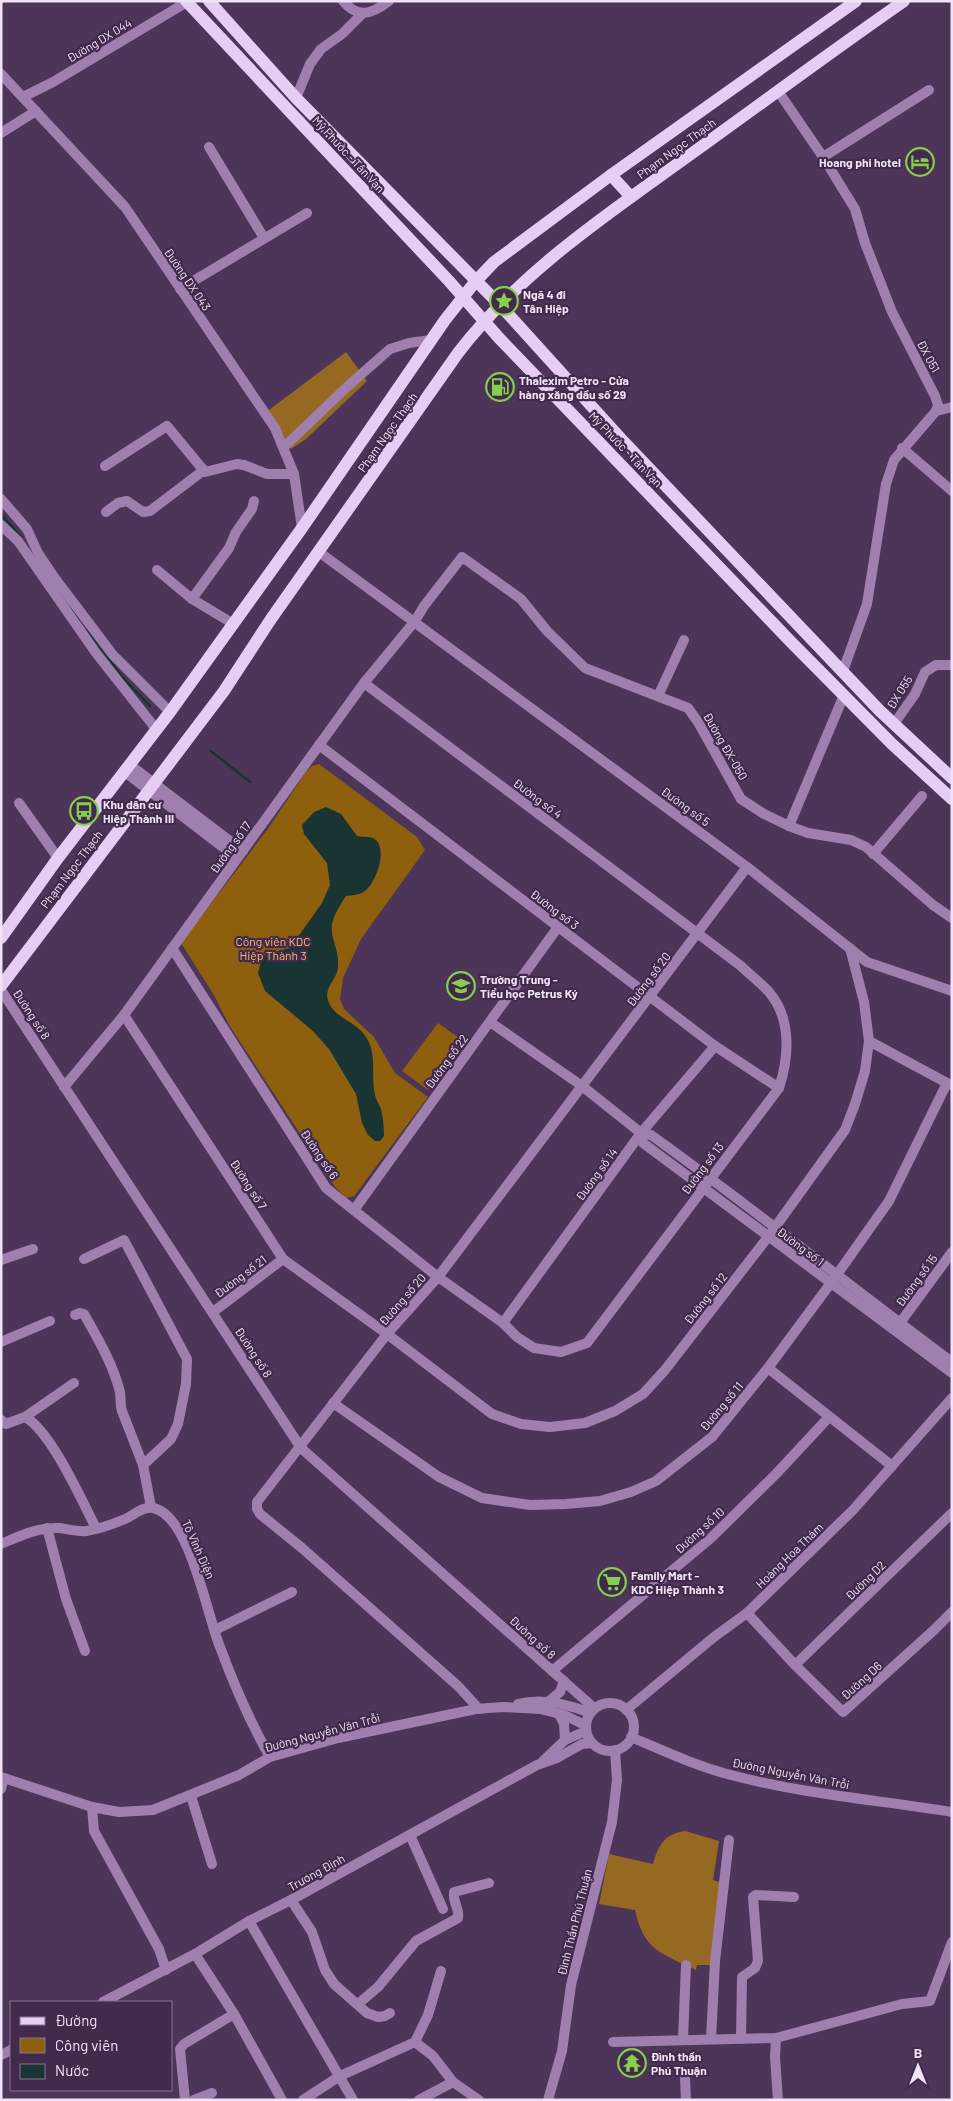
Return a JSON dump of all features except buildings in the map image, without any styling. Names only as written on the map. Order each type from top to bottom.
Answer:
[{"type":"main road","name":"Mỹ Phước - Tân Vạn","points":[[209,1],[296,98],[475,282],[500,305],[624,441],[843,671],[894,724],[952,778]]},
{"type":"main road","name":"Phạm Ngọc Thạch","points":[[1,938],[58,858],[170,712],[232,623],[302,528],[462,296],[494,262],[611,174],[856,1]]},
{"type":"main road","name":"Phạm Ngọc Thạch","points":[[1,986],[224,691],[272,619],[458,353],[484,321],[518,285],[557,253],[631,197],[904,1]]},
{"type":"main road","name":"Mỹ Phước - Tân Vạn","points":[[186,2],[484,321],[844,695],[892,744],[952,799]]},
{"type":"main road","points":[[611,174],[631,197]]},
{"type":"street","points":[[343,1],[350,10],[362,14]]},
{"type":"street","points":[[296,98],[310,64],[321,49],[342,34],[362,14],[380,8],[389,1]]},
{"type":"street","name":"Đường DX 044","points":[[23,98],[186,2]]},
{"type":"street","name":"Đường DX 043","points":[[1,74],[124,207],[275,428],[294,474],[302,528]]},
{"type":"street","points":[[824,157],[929,90]]},
{"type":"street","name":"ĐX 051","points":[[778,91],[824,157],[855,209],[865,243],[892,312],[935,396],[938,405],[936,411]]},
{"type":"street","points":[[1,133],[36,111]]},
{"type":"street","points":[[209,148],[264,238]]},
{"type":"street","points":[[180,289],[307,214]]},
{"type":"street","points":[[284,447],[390,349],[409,343],[431,340]]},
{"type":"street","points":[[843,671],[867,604],[886,484],[894,460],[902,448],[936,411],[952,407]]},
{"type":"street","points":[[105,466],[167,426],[207,472],[237,464],[267,474],[294,474]]},
{"type":"street","points":[[902,448],[952,491]]},
{"type":"street","points":[[106,512],[118,503],[127,501],[142,512],[150,511],[204,470]]},
{"type":"street","points":[[1,499],[22,521],[38,553],[54,577],[113,655],[170,712]]},
{"type":"street","points":[[192,598],[229,548],[236,532],[252,509],[254,501]]},
{"type":"street","points":[[1,525],[18,541],[96,653],[156,729]]},
{"type":"street","name":"Đường số 5","points":[[319,552],[747,867],[868,962],[952,991]]},
{"type":"street","name":"Đường số 17","points":[[64,1087],[124,1015],[364,683],[415,622],[424,606],[462,558]]},
{"type":"street","name":"Đường ĐX-050","points":[[462,558],[522,599],[547,631],[586,668],[688,708],[698,722],[741,799],[764,814],[808,834],[851,840],[866,848],[933,905],[952,918]]},
{"type":"street","points":[[157,570],[192,598],[232,623]]},
{"type":"street","points":[[658,696],[684,640]]},
{"type":"street","name":"ĐX 055","points":[[894,724],[915,694],[926,672],[936,664],[952,665]]},
{"type":"street","name":"Đường số 4","points":[[364,683],[698,934]]},
{"type":"street","points":[[789,826],[844,695]]},
{"type":"street","name":"Đường số 3","points":[[319,745],[715,1046],[779,1088]]},
{"type":"street","points":[[127,769],[240,854]]},
{"type":"street","points":[[874,854],[922,796]]},
{"type":"street","points":[[19,803],[58,858]]},
{"type":"street","name":"Đường số 20","points":[[479,1709],[458,1686],[257,1509],[257,1502],[263,1492],[301,1448],[333,1403],[387,1334],[438,1277],[747,867]]},
{"type":"street","name":"Đường số 22","points":[[354,1210],[558,927]]},
{"type":"street","name":"Đường số 13","points":[[503,1322],[517,1337],[534,1348],[561,1352],[587,1343],[779,1088],[786,1067],[787,1034],[780,1011],[770,993],[741,966],[698,934]]},
{"type":"street","name":"Đường số 6","points":[[172,948],[326,1188],[438,1277],[503,1322]]},
{"type":"street","name":"Đường số 12","points":[[387,1334],[492,1414],[521,1424],[550,1427],[585,1423],[615,1411],[643,1394],[665,1370],[775,1228],[845,1130],[865,1072],[868,1041],[864,1002],[850,948]]},
{"type":"street","name":"Đường số 8","points":[[1,990],[301,1448],[564,1681],[592,1711]]},
{"type":"street","name":"Đường số 7","points":[[124,1015],[283,1259],[387,1334]]},
{"type":"street","name":"Đường số 1","points":[[490,1022],[582,1086],[641,1133],[651,1135],[711,1178],[775,1228],[833,1280],[952,1374]]},
{"type":"street","points":[[868,1041],[949,1084]]},
{"type":"street","name":"Đường số 14","points":[[503,1322],[641,1133],[715,1046]]},
{"type":"street","name":"Đường số 11","points":[[333,1403],[439,1477],[482,1498],[530,1505],[600,1501],[630,1492],[656,1480],[712,1437],[768,1368],[889,1202],[949,1084]]},
{"type":"street","name":"Đường số 1","points":[[641,1133],[643,1143],[768,1237],[900,1323],[952,1362]]},
{"type":"street","points":[[84,1258],[124,1240],[187,1359],[186,1384],[171,1439],[143,1465]]},
{"type":"street","points":[[1,1260],[33,1249]]},
{"type":"street","name":"Đường số 15","points":[[900,1323],[952,1252]]},
{"type":"street","name":"Đường số 21","points":[[213,1312],[283,1259]]},
{"type":"street","points":[[1,1544],[32,1531],[47,1528],[85,1531],[127,1518],[140,1510],[151,1507],[143,1465],[122,1411],[120,1394],[107,1355],[84,1314],[75,1315]]},
{"type":"street","points":[[1,1342],[50,1322]]},
{"type":"street","points":[[768,1368],[892,1466]]},
{"type":"street","points":[[1,1420],[6,1424],[26,1417],[74,1383]]},
{"type":"street","name":"Hoàng Hoa Thám","points":[[626,1710],[714,1636],[747,1613],[853,1510],[952,1398]]},
{"type":"street","points":[[26,1417],[34,1421],[52,1447],[96,1528]]},
{"type":"street","name":"Đường số 10","points":[[552,1671],[711,1538],[776,1474],[828,1417]]},
{"type":"street","name":"Tô Vĩnh Diện","points":[[151,1507],[161,1510],[171,1518],[196,1567],[218,1644],[270,1757]]},
{"type":"street","name":"Đường D2","points":[[795,1665],[950,1520]]},
{"type":"street","points":[[47,1528],[66,1599],[86,1652]]},
{"type":"street","points":[[215,1630],[292,1592]]},
{"type":"street","name":"Đường D6","points":[[747,1613],[795,1665],[843,1712],[952,1612]]},
{"type":"street","points":[[548,1702],[560,1692],[564,1681]]},
{"type":"street","name":"Đường Nguyễn Văn Trỗi","points":[[512,1707],[529,1701],[548,1702],[592,1711]]},
{"type":"street","points":[[607,1703],[614,1703],[626,1710],[633,1722],[631,1737],[625,1745],[615,1750],[604,1750],[592,1743],[586,1728],[592,1711],[607,1703]]},
{"type":"street","name":"Đường Nguyễn Văn Trỗi","points":[[3,1777],[92,1807],[119,1812],[153,1810],[239,1775],[270,1757],[338,1738],[479,1709],[512,1707],[559,1714],[586,1728]]},
{"type":"street","points":[[559,1714],[564,1724],[565,1740]]},
{"type":"street","name":"Trương Định","points":[[541,1763],[565,1740],[586,1728]]},
{"type":"street","name":"Đường Nguyễn Văn Trỗi","points":[[631,1737],[682,1759],[730,1775],[816,1793],[878,1800],[952,1812]]},
{"type":"street","name":"Trương Định","points":[[105,2001],[166,1970],[249,1921],[291,1900],[541,1763],[557,1758],[582,1744],[592,1743]]},
{"type":"street","name":"Đình Thần Phú Thuận","points":[[548,2100],[562,2051],[571,1985],[612,1822],[616,1780],[615,1750]]},
{"type":"street","points":[[1,1789],[3,1777]]},
{"type":"street","points":[[191,1796],[212,1864]]},
{"type":"street","points":[[92,1807],[94,1831],[159,1949],[166,1970]]},
{"type":"street","points":[[410,1835],[444,1909]]},
{"type":"street","points":[[711,2039],[715,1961],[729,1840]]},
{"type":"street","points":[[358,2004],[378,1987],[416,1941],[458,1918],[459,1913],[453,1896],[454,1892],[489,1883]]},
{"type":"street","points":[[741,2039],[742,1977],[755,1968],[758,1961],[753,1897],[756,1895],[794,1897]]},
{"type":"street","points":[[291,1900],[312,1932],[325,1970],[334,1984],[372,2016],[385,2016],[390,2013]]},
{"type":"street","points":[[249,1921],[353,2100]]},
{"type":"street","points":[[613,2042],[776,2038],[902,2004],[930,2001],[933,1998],[946,1953],[952,1942]]},
{"type":"street","points":[[195,1954],[234,2014],[282,2100]]},
{"type":"street","points":[[682,2039],[686,1965]]},
{"type":"street","points":[[303,2100],[340,2076],[415,2042],[428,2015],[441,1971]]},
{"type":"street","points":[[185,2100],[180,2049],[184,2044],[234,2014]]},
{"type":"street","points":[[776,2038],[775,2058],[778,2100]]},
{"type":"street","points":[[415,2042],[433,2056],[453,2082],[478,2100]]},
{"type":"street","points":[[685,2078],[686,2100]]},
{"type":"street","points":[[419,2100],[453,2082]]},
{"type":"street","points":[[194,2100],[212,2093]]},
{"type":"green space","name":"Công viên KDC Hiệp Thành 3","points":[[319,764],[417,837],[425,850],[361,939],[343,978],[340,999],[344,1009],[374,1037],[395,1073],[428,1097],[354,1196],[347,1198],[335,1187],[229,1025],[214,995],[181,943],[267,830],[306,772],[312,766]]},
{"type":"green space","points":[[438,1023],[463,1041],[428,1090],[402,1071]]},
{"type":"shaded area","points":[[346,352],[367,381],[306,439],[291,449],[269,410]]},
{"type":"shaded area","points":[[685,1831],[719,1841],[713,1880],[722,1883],[711,1965],[697,1965],[696,1970],[664,1954],[649,1943],[643,1934],[635,1910],[599,1904],[609,1854],[653,1864],[663,1842],[672,1835]]},
{"type":"water","points":[[326,807],[341,814],[357,836],[374,838],[381,852],[378,868],[371,884],[362,893],[346,896],[334,918],[332,932],[337,951],[338,967],[327,993],[327,998],[332,1008],[363,1033],[371,1048],[375,1095],[381,1109],[383,1122],[384,1136],[380,1141],[375,1141],[368,1135],[362,1123],[356,1094],[329,1049],[313,1031],[265,991],[258,973],[262,958],[267,954],[290,948],[322,903],[330,885],[327,863],[304,834],[302,825],[314,812]]},
{"type":"waterway","points":[[1,514],[21,537]]},
{"type":"waterway","points":[[71,609],[80,620]]},
{"type":"waterway","points":[[88,630],[123,678],[150,706]]},
{"type":"waterway","points":[[211,751],[250,782]]},
{"type":"place","name":"Hoang phi hotel","points":[[920,162]]},
{"type":"place","name":"Ngã 4 đi Tân Hiệp","points":[[504,301]]},
{"type":"place","name":"Thalexim Petro - Cửa hàng xăng dầu số 29","points":[[500,387]]},
{"type":"place","name":"Khu dân cư Hiệp Thành III","points":[[84,811]]},
{"type":"place","name":"Trường Trung - Tiểu học Petrus Ký","points":[[461,986]]},
{"type":"place","name":"Family Mart - KDC Hiệp Thành 3","points":[[612,1582]]},
{"type":"place","name":"Đình thần Phú Thuận","points":[[632,2063]]}]
